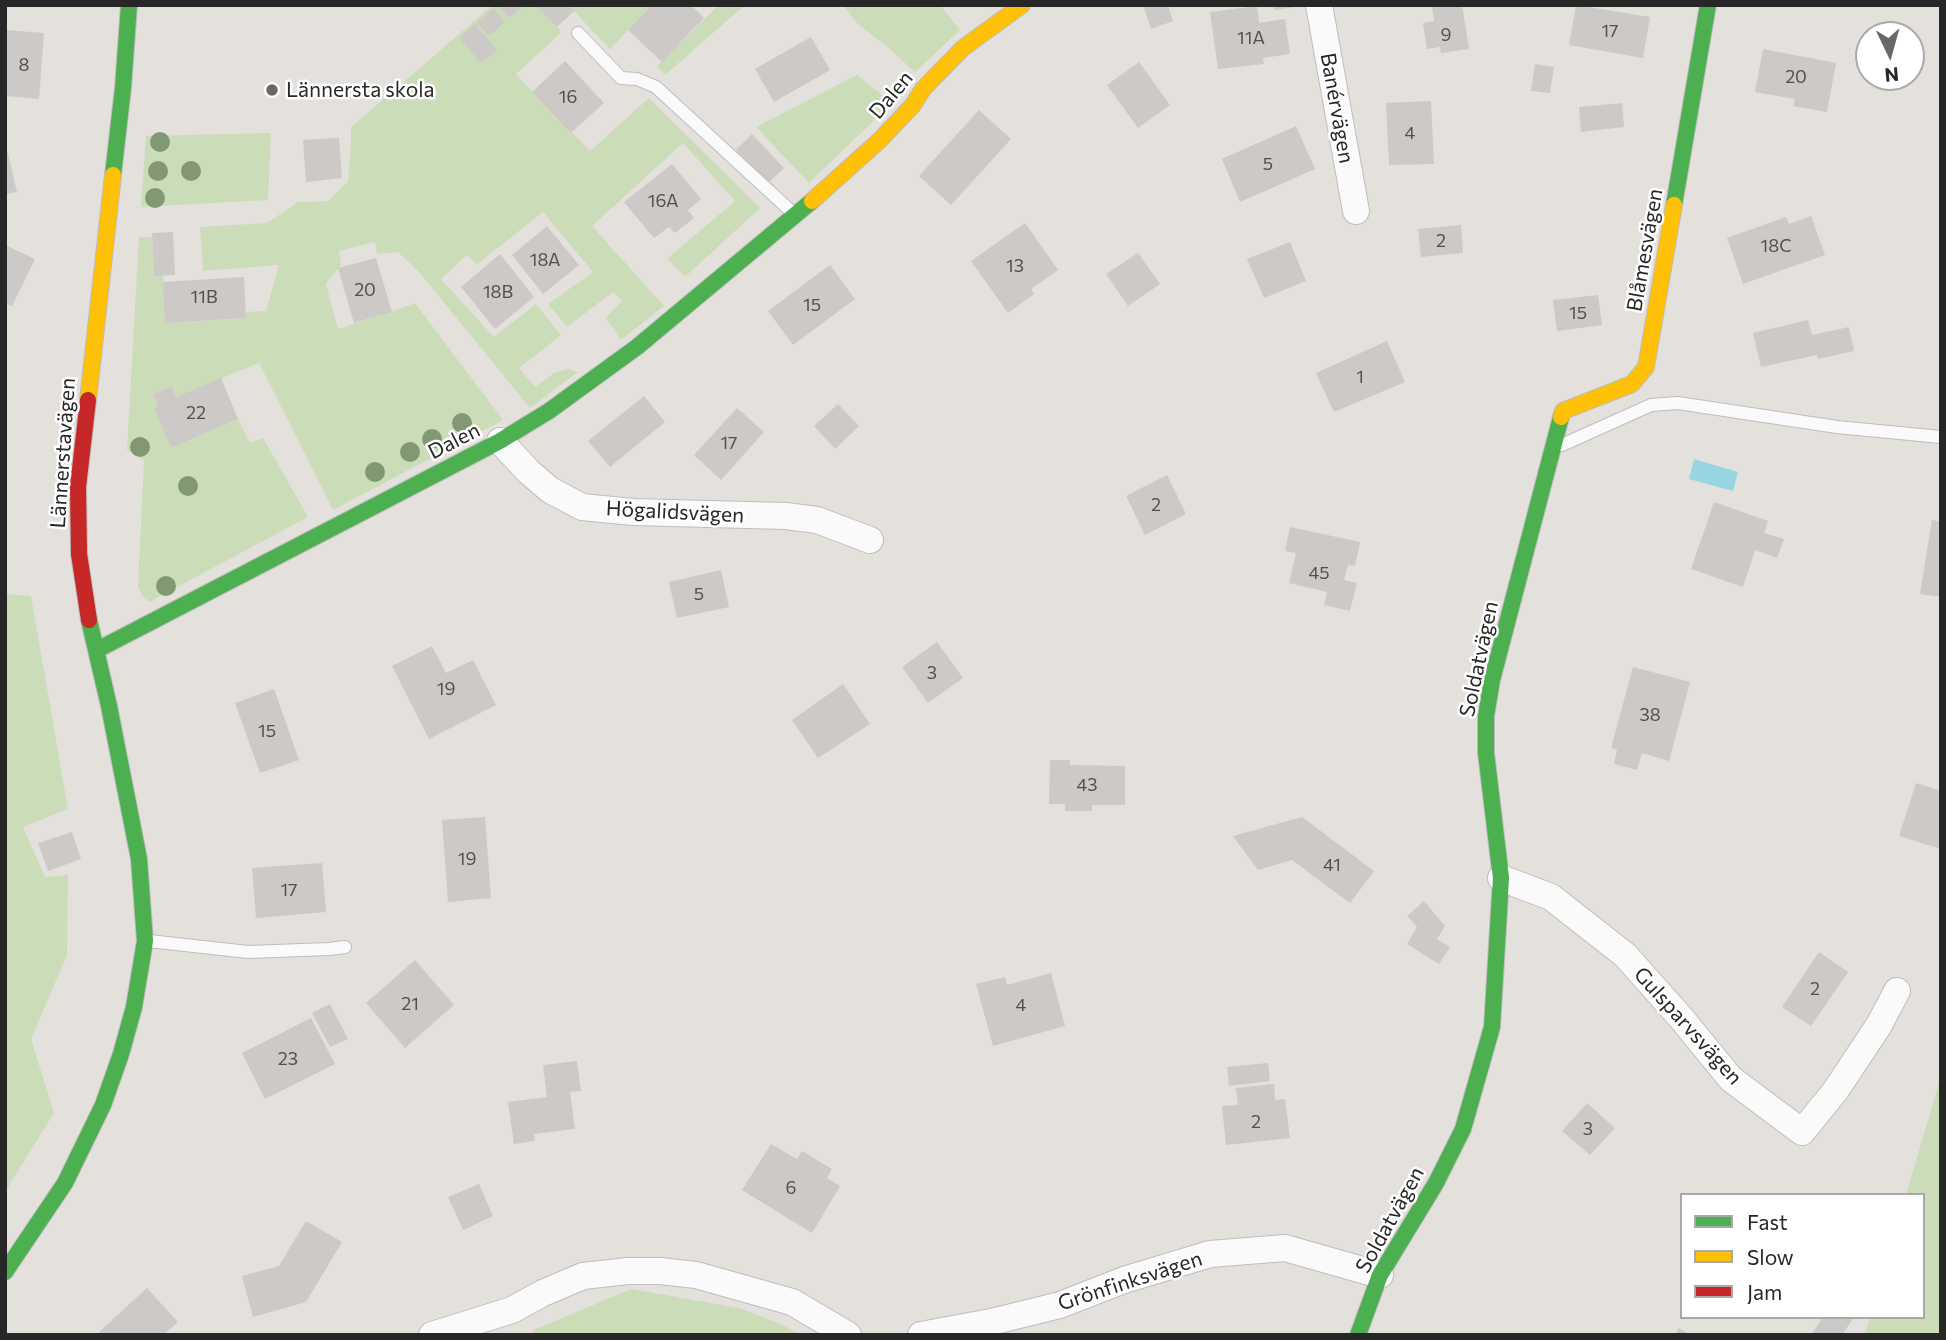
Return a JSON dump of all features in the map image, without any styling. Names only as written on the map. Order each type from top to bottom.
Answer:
[{"type":"street","name":"Lännerstavägen","points":[[5,1272],[65,1183],[103,1105],[134,1007],[145,941],[139,859],[126,787],[87,613],[79,554],[78,487],[123,88],[129,5]]},
{"type":"street","name":"Dalen","points":[[97,650],[500,441],[549,411],[637,348],[795,216],[880,140],[953,57],[1021,5]]},
{"type":"street","name":"Banérvägen","points":[[1319,5],[1356,211]]},
{"type":"street","name":"Blåmesvägen","points":[[1552,449],[1563,411],[1632,384],[1646,367],[1708,5]]},
{"type":"street","name":"Högalidsvägen","points":[[500,441],[550,489],[582,507],[634,512],[797,517],[817,520],[870,540]]},
{"type":"street","name":"Soldatvägen","points":[[1358,1335],[1380,1275],[1436,1183],[1463,1129],[1492,1027],[1502,878],[1486,752],[1486,716],[1492,680],[1552,449]]},
{"type":"street","name":"Gulsparvsvägen","points":[[1502,878],[1552,897],[1625,955],[1731,1079],[1802,1132],[1836,1090],[1879,1025],[1897,991]]},
{"type":"street","name":"Grönfinksvägen","points":[[922,1335],[1060,1305],[1124,1280],[1210,1254],[1285,1248],[1380,1275]]},
{"type":"street","points":[[432,1335],[512,1310],[583,1276],[628,1271],[696,1275],[792,1302],[848,1335]]},
{"type":"street","points":[[499,1335],[512,1310]]},
{"type":"lane","points":[[578,33],[621,78],[637,79],[656,87],[795,216]]},
{"type":"lane","points":[[1552,449],[1651,405],[1678,403],[1837,427],[1941,437]]},
{"type":"lane","points":[[145,941],[248,951],[345,947]]},
{"type":"green space","points":[[493,5],[535,5],[562,32],[516,74],[590,151],[649,98],[760,208],[685,277],[667,259],[735,201],[683,143],[592,226],[664,306],[621,340],[606,318],[622,301],[613,292],[567,327],[548,304],[593,272],[543,212],[477,264],[467,255],[441,279],[494,337],[536,304],[561,335],[519,368],[535,387],[554,373],[568,369],[578,372],[530,408],[420,273],[398,252],[377,254],[375,242],[339,251],[341,265],[326,284],[338,329],[415,303],[503,420],[333,510],[259,363],[176,397],[172,386],[153,394],[158,406],[154,408],[171,448],[238,419],[250,443],[263,438],[308,517],[149,602],[138,587],[144,460],[127,450],[139,237],[152,237],[154,275],[163,275],[166,323],[245,318],[245,312],[266,311],[279,265],[203,271],[200,227],[267,223],[298,202],[329,201],[348,181],[351,127]]},
{"type":"green space","points":[[568,5],[652,5],[610,49]]},
{"type":"green space","points":[[719,5],[745,5],[665,75],[657,66]]},
{"type":"green space","points":[[843,5],[940,5],[960,30],[915,72],[857,23]]},
{"type":"green space","points":[[857,75],[892,103],[809,183],[756,127]]},
{"type":"green space","points":[[271,133],[268,200],[141,207],[146,136]]},
{"type":"green space","points":[[5,594],[31,596],[68,809],[23,827],[45,877],[68,875],[67,955],[31,1039],[54,1113],[5,1192]]},
{"type":"green space","points":[[1941,1076],[1941,1335],[1865,1335],[1869,1319],[1925,1319],[1925,1193],[1907,1193]]},
{"type":"green space","points":[[631,1289],[739,1308],[801,1335],[531,1335],[534,1330]]},
{"type":"water","points":[[1694,459],[1738,472],[1733,491],[1689,479]]},
{"type":"building","points":[[498,5],[525,5],[509,18]]},
{"type":"building","points":[[535,5],[568,5],[574,11],[557,27]]},
{"type":"building","points":[[652,5],[691,5],[704,18],[662,62],[628,30]]},
{"type":"building","points":[[1143,5],[1168,5],[1173,21],[1151,29]]},
{"type":"building","points":[[1273,5],[1296,5],[1296,7],[1274,10]]},
{"type":"building","points":[[1432,5],[1462,5],[1469,49],[1441,53],[1440,47],[1427,49],[1423,23],[1434,21]]},
{"type":"building","points":[[1576,5],[1650,17],[1643,58],[1569,45]]},
{"type":"building","points":[[1257,6],[1259,23],[1285,19],[1290,54],[1263,58],[1264,64],[1218,69],[1210,12]]},
{"type":"building","points":[[494,8],[505,22],[489,36],[477,23]]},
{"type":"building","points":[[475,24],[497,50],[481,63],[459,38]]},
{"type":"building","points":[[5,30],[44,33],[39,99],[5,96]]},
{"type":"building","points":[[811,37],[830,70],[774,102],[755,69]]},
{"type":"building","points":[[1763,49],[1836,63],[1827,112],[1793,106],[1795,99],[1755,92]]},
{"type":"building","points":[[565,61],[604,103],[571,133],[532,92]]},
{"type":"building","points":[[1139,62],[1170,105],[1138,128],[1107,85]]},
{"type":"building","points":[[1535,64],[1554,67],[1550,93],[1531,91]]},
{"type":"building","points":[[1431,101],[1434,164],[1389,165],[1386,103]]},
{"type":"building","points":[[1622,103],[1624,127],[1581,132],[1579,107]]},
{"type":"building","points":[[979,110],[1011,139],[951,205],[919,176]]},
{"type":"building","points":[[1296,126],[1315,169],[1240,202],[1222,159]]},
{"type":"building","points":[[752,134],[784,168],[768,183],[736,150]]},
{"type":"building","points":[[339,138],[342,178],[306,182],[303,140]]},
{"type":"building","points":[[5,141],[17,192],[5,194]]},
{"type":"building","points":[[672,164],[701,199],[688,210],[694,218],[675,233],[669,227],[654,238],[624,202]]},
{"type":"building","points":[[1811,216],[1825,255],[1743,284],[1727,238],[1786,217],[1789,224]]},
{"type":"building","points":[[1025,223],[1058,270],[1031,289],[1034,294],[1008,313],[971,261]]},
{"type":"building","points":[[1461,225],[1463,253],[1421,257],[1418,229]]},
{"type":"building","points":[[547,226],[579,265],[543,294],[512,255]]},
{"type":"building","points":[[173,232],[175,275],[154,276],[152,233]]},
{"type":"building","points":[[1290,242],[1306,281],[1264,298],[1247,259]]},
{"type":"building","points":[[5,245],[35,259],[12,306],[5,303]]},
{"type":"building","points":[[1138,253],[1160,284],[1128,306],[1106,274]]},
{"type":"building","points":[[500,254],[534,297],[495,329],[461,287]]},
{"type":"building","points":[[376,258],[392,312],[354,323],[338,268]]},
{"type":"building","points":[[830,265],[855,299],[793,345],[768,311]]},
{"type":"building","points":[[244,277],[246,318],[165,323],[163,282]]},
{"type":"building","points":[[1598,295],[1602,325],[1557,331],[1553,300]]},
{"type":"building","points":[[1808,320],[1812,335],[1849,327],[1854,351],[1818,359],[1817,355],[1761,367],[1753,333]]},
{"type":"building","points":[[1387,341],[1405,382],[1334,412],[1316,373]]},
{"type":"building","points":[[221,378],[238,419],[171,448],[154,408],[158,406],[153,394],[172,386],[176,397]]},
{"type":"building","points":[[644,396],[665,422],[610,467],[588,441]]},
{"type":"building","points":[[838,404],[859,426],[835,449],[814,426]]},
{"type":"building","points":[[737,408],[764,432],[721,480],[694,455]]},
{"type":"building","points":[[1167,475],[1186,514],[1145,535],[1126,496]]},
{"type":"building","points":[[1714,502],[1768,521],[1764,533],[1784,539],[1777,558],[1755,550],[1743,587],[1691,569]]},
{"type":"building","points":[[1932,520],[1941,522],[1941,597],[1920,594]]},
{"type":"building","points":[[1290,527],[1360,542],[1355,566],[1348,565],[1344,580],[1357,583],[1350,611],[1324,605],[1327,592],[1289,583],[1296,553],[1285,551]]},
{"type":"building","points":[[721,570],[729,607],[677,618],[669,582]]},
{"type":"building","points":[[937,642],[963,678],[928,703],[902,667]]},
{"type":"building","points":[[432,646],[446,673],[473,660],[496,705],[429,739],[392,666]]},
{"type":"building","points":[[1633,667],[1690,682],[1669,761],[1642,753],[1637,770],[1614,764],[1617,750],[1611,748]]},
{"type":"building","points":[[843,684],[870,724],[818,758],[792,720]]},
{"type":"building","points":[[274,689],[299,760],[260,773],[235,703]]},
{"type":"building","points":[[1050,760],[1070,760],[1070,765],[1125,766],[1125,805],[1092,805],[1092,811],[1065,811],[1065,804],[1049,804]]},
{"type":"building","points":[[1916,783],[1941,791],[1941,849],[1899,836]]},
{"type":"building","points":[[485,817],[491,898],[448,902],[442,820]]},
{"type":"building","points":[[1302,817],[1374,871],[1350,903],[1292,860],[1258,870],[1233,836]]},
{"type":"building","points":[[72,832],[81,859],[48,871],[38,843]]},
{"type":"building","points":[[322,863],[326,912],[256,918],[252,868]]},
{"type":"building","points":[[1424,901],[1445,926],[1437,939],[1450,947],[1439,964],[1407,944],[1417,927],[1407,916]]},
{"type":"building","points":[[1819,952],[1848,972],[1811,1026],[1782,1007]]},
{"type":"building","points":[[415,960],[454,1005],[405,1048],[366,1003]]},
{"type":"building","points":[[1051,973],[1065,1026],[993,1046],[976,984],[1005,977],[1007,985]]},
{"type":"building","points":[[330,1004],[348,1039],[330,1047],[312,1013]]},
{"type":"building","points":[[311,1018],[335,1064],[265,1099],[242,1053]]},
{"type":"building","points":[[577,1061],[581,1091],[570,1092],[575,1129],[534,1134],[535,1141],[514,1144],[508,1102],[547,1097],[543,1065]]},
{"type":"building","points":[[1268,1063],[1270,1081],[1229,1086],[1227,1067]]},
{"type":"building","points":[[1274,1084],[1275,1100],[1285,1099],[1290,1138],[1226,1145],[1222,1106],[1238,1105],[1236,1088]]},
{"type":"building","points":[[1587,1103],[1615,1128],[1590,1155],[1562,1131]]},
{"type":"building","points":[[771,1144],[797,1159],[802,1151],[832,1169],[827,1178],[840,1186],[812,1233],[742,1190]]},
{"type":"building","points":[[479,1184],[493,1216],[463,1230],[448,1197]]},
{"type":"building","points":[[306,1221],[342,1242],[306,1302],[253,1317],[242,1276],[279,1266]]},
{"type":"building","points":[[147,1288],[178,1322],[163,1335],[101,1335],[99,1332]]},
{"type":"building","points":[[1822,1319],[1853,1319],[1842,1335],[1811,1335]]},
{"type":"building","points":[[1679,1328],[1691,1335],[1675,1335]]},
{"type":"traffic: fast","points":[[113,175],[129,5]]},
{"type":"traffic: fast","points":[[1674,205],[1708,5]]},
{"type":"traffic: fast","points":[[97,650],[500,441],[549,411],[637,347],[812,201]]},
{"type":"traffic: fast","points":[[1358,1335],[1380,1275],[1436,1183],[1463,1129],[1492,1027],[1501,878],[1486,753],[1486,716],[1492,680],[1561,417]]},
{"type":"traffic: fast","points":[[5,1272],[65,1183],[103,1105],[134,1007],[145,941],[139,859],[89,620]]},
{"type":"traffic: slow","points":[[812,201],[880,140],[913,105],[923,89],[963,48],[1022,5]]},
{"type":"traffic: slow","points":[[88,400],[113,175]]},
{"type":"traffic: slow","points":[[1561,417],[1563,411],[1632,384],[1646,367],[1674,205]]},
{"type":"traffic: jam","points":[[88,400],[78,487],[79,554],[89,620]]},
{"type":"place","name":"Lännersta skola","points":[[272,90]]}]
